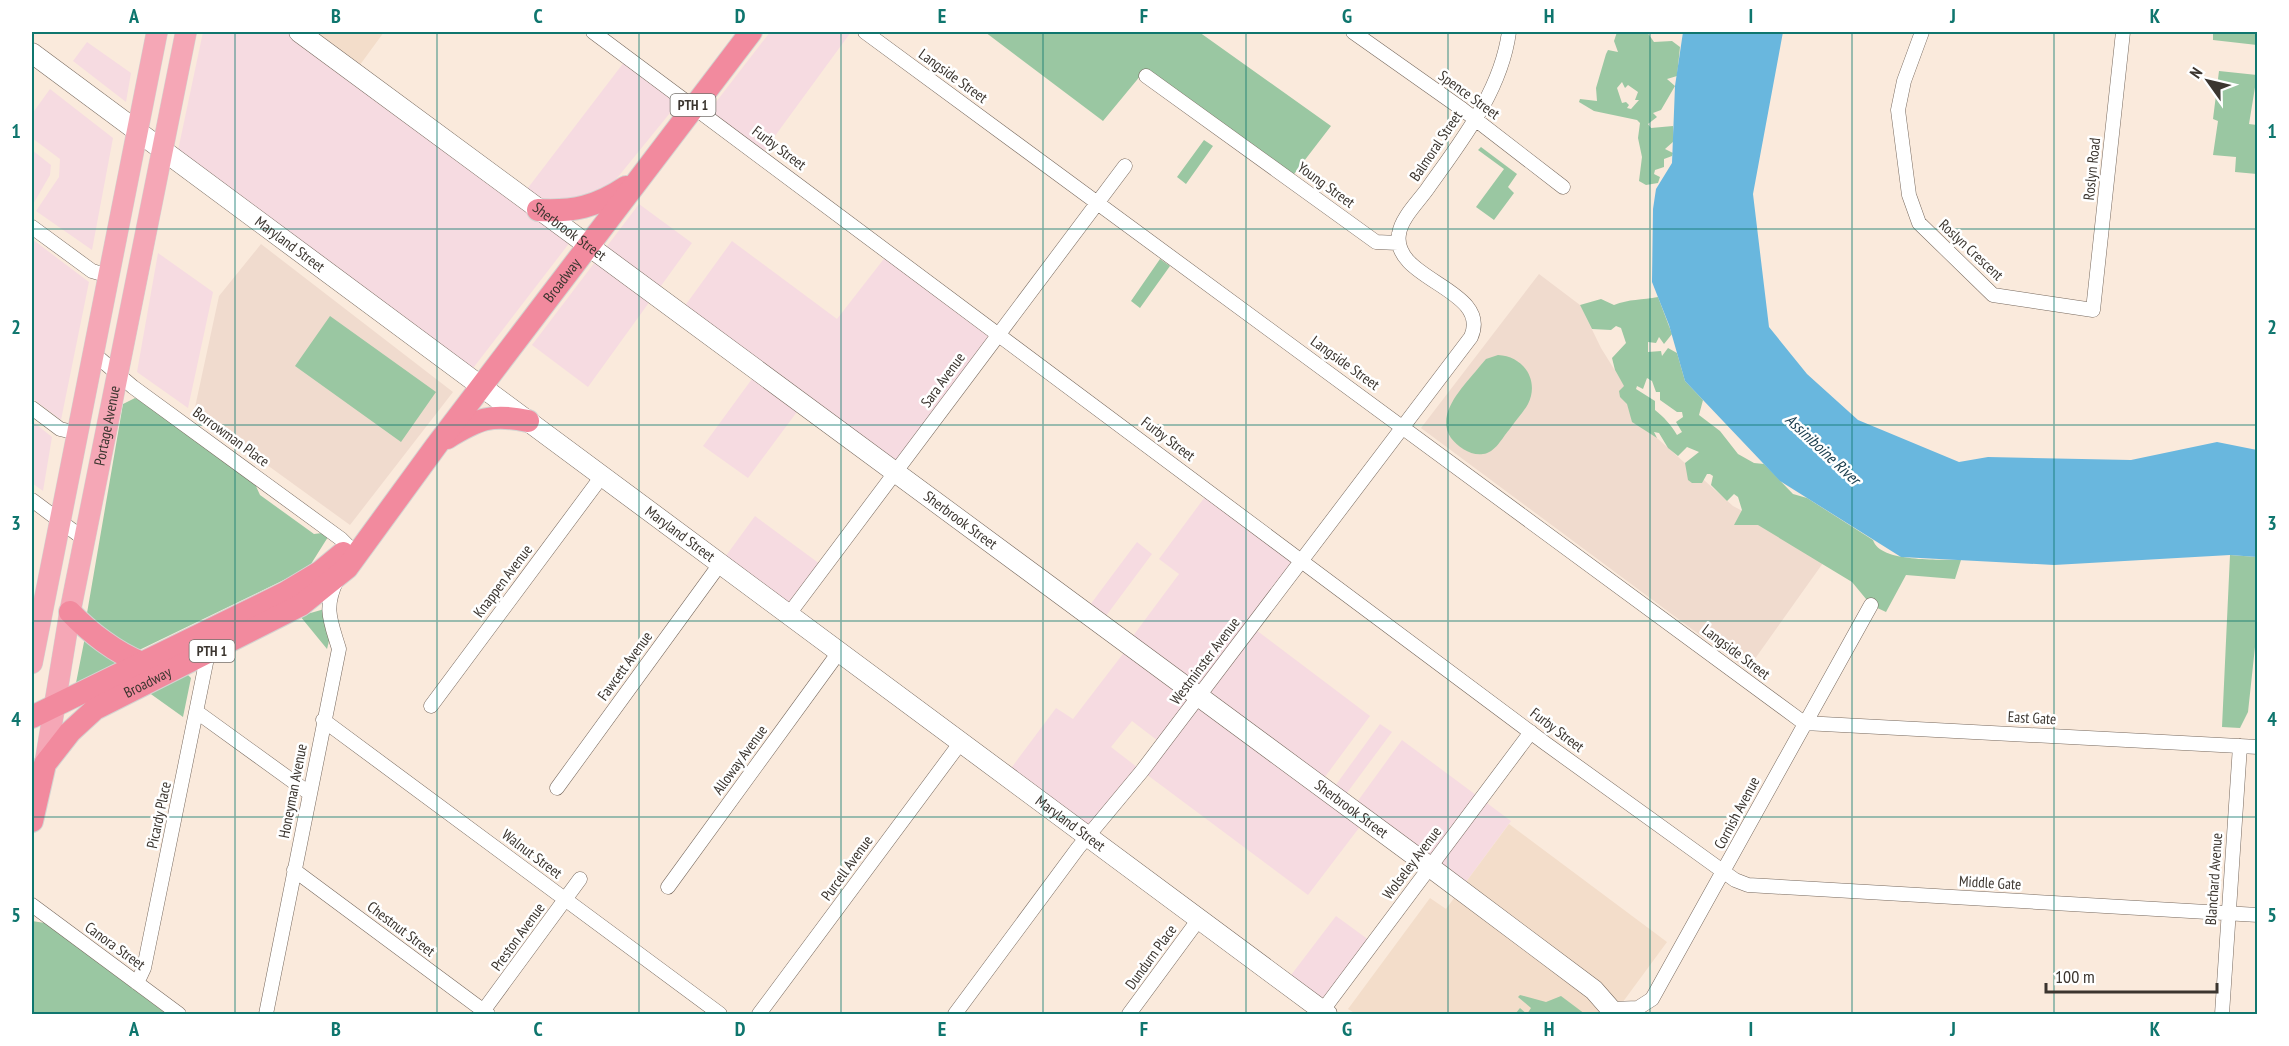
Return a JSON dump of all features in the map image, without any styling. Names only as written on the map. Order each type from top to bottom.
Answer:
[{"type":"highway","name":"Broadway","points":[[45,764],[70,732],[95,709],[301,604],[338,577],[359,554],[372,530],[751,32]]},
{"type":"highway","points":[[538,210],[564,211],[586,208],[606,200],[637,180]]},
{"type":"highway","points":[[436,446],[471,424],[493,416],[528,421]]},
{"type":"highway","name":"Broadway","points":[[32,717],[296,587],[320,572],[372,530]]},
{"type":"highway","points":[[70,612],[82,625],[130,658],[142,663]]},
{"type":"highway","name":"Portage Avenue","points":[[32,821],[45,764]]},
{"type":"main road","name":"Portage Avenue","points":[[32,663],[158,32]]},
{"type":"main road","name":"Portage Avenue","points":[[45,764],[84,539],[164,151],[186,32]]},
{"type":"main road","name":"Sherbrook Street","points":[[298,32],[1430,867],[1587,984],[1614,1012]]},
{"type":"main road","name":"Maryland Street","points":[[32,53],[1323,1013]]},
{"type":"street","name":"Furby Street","points":[[593,32],[1531,732],[1723,872]]},
{"type":"street","name":"Langside Street","points":[[865,32],[1804,723]]},
{"type":"street","name":"Spence Street","points":[[1353,32],[1474,119],[1563,187]]},
{"type":"street","name":"Balmoral Street","points":[[1398,243],[1402,226],[1474,119],[1499,73],[1509,32]]},
{"type":"street","name":"Roslyn Crescent","points":[[1922,32],[1904,81],[1898,110],[1909,195],[1919,223],[1994,295],[2092,310]]},
{"type":"street","name":"Roslyn Road","points":[[2092,310],[2123,32]]},
{"type":"street","name":"Young Street","points":[[1146,76],[1376,242],[1398,243]]},
{"type":"street","name":"Sara Avenue","points":[[789,614],[998,332],[1125,166]]},
{"type":"street","points":[[32,226],[92,271],[109,276]]},
{"type":"street","name":"Westminster Avenue","points":[[955,1014],[1471,337],[1475,323],[1468,308],[1410,262],[1398,243]]},
{"type":"street","name":"Borrowman Place","points":[[93,353],[118,375],[341,538],[349,548]]},
{"type":"street","points":[[32,408],[60,429],[77,433]]},
{"type":"street","name":"Knappen Avenue","points":[[431,706],[602,476]]},
{"type":"street","points":[[32,500],[84,539]]},
{"type":"street","name":"Fawcett Avenue","points":[[557,788],[720,564]]},
{"type":"street","name":"Honeyman Avenue","points":[[266,1014],[339,649],[328,608],[329,597],[338,577]]},
{"type":"street","name":"Cornish Avenue","points":[[1614,1012],[1638,1008],[1649,1002],[1871,605]]},
{"type":"street","name":"Alloway Avenue","points":[[668,887],[839,652]]},
{"type":"street","name":"Picardy Place","points":[[137,983],[144,968],[208,653]]},
{"type":"street","points":[[197,712],[309,793]]},
{"type":"street","name":"Walnut Street","points":[[323,720],[720,1014]]},
{"type":"street","name":"East Gate","points":[[1804,723],[2258,747]]},
{"type":"street","name":"Wolseley Avenue","points":[[1323,1013],[1531,732]]},
{"type":"street","name":"Purcell Avenue","points":[[759,1014],[961,742]]},
{"type":"street","name":"Blanchard Avenue","points":[[2222,1014],[2240,746]]},
{"type":"street","name":"Chestnut Street","points":[[294,870],[484,1013]]},
{"type":"street","name":"Middle Gate","points":[[1723,872],[1748,885],[2258,915]]},
{"type":"street","name":"Preston Avenue","points":[[484,1013],[580,879]]},
{"type":"street","name":"Canora Street","points":[[32,904],[179,1014]]},
{"type":"street","name":"Dundurn Place","points":[[1129,1014],[1199,919]]},
{"type":"shaded area","points":[[203,32],[299,32],[521,197],[628,57],[683,97],[609,188],[563,204],[574,237],[467,376],[176,160]]},
{"type":"shaded area","points":[[299,32],[384,32],[354,73]]},
{"type":"shaded area","points":[[770,32],[851,32],[761,155],[706,115]]},
{"type":"shaded area","points":[[87,42],[131,73],[126,102],[73,61]]},
{"type":"shaded area","points":[[50,89],[113,138],[92,250],[36,211],[59,177],[60,159],[32,138],[32,114]]},
{"type":"shaded area","points":[[32,150],[51,165],[50,175],[32,206]]},
{"type":"shaded area","points":[[639,204],[692,243],[588,387],[532,345]]},
{"type":"shaded area","points":[[32,239],[89,282],[61,420],[32,398]]},
{"type":"shaded area","points":[[732,241],[837,319],[890,251],[998,332],[894,473],[802,405],[748,478],[703,446],[757,372],[679,314]]},
{"type":"shaded area","points":[[261,244],[453,392],[350,525],[194,412],[219,296]]},
{"type":"shaded area","points":[[158,253],[213,292],[188,408],[137,372]]},
{"type":"shaded area","points":[[1539,274],[1580,305],[1601,348],[1657,438],[1733,506],[1828,556],[1747,670],[1421,428]]},
{"type":"shaded area","points":[[32,421],[52,437],[43,491],[32,483]]},
{"type":"shaded area","points":[[1210,490],[1303,560],[1252,627],[1370,716],[1319,785],[1330,793],[1380,724],[1392,732],[1341,801],[1352,809],[1402,740],[1511,821],[1460,890],[1365,820],[1308,895],[1142,771],[1088,837],[1006,775],[1056,708],[1073,719],[1129,646],[1127,644],[1179,574],[1159,559]],"holes":[[[1132,721],[1162,744],[1142,771],[1111,747]]]},
{"type":"shaded area","points":[[755,516],[824,567],[789,614],[720,564]]},
{"type":"shaded area","points":[[1137,542],[1152,554],[1100,624],[1084,613]]},
{"type":"shaded area","points":[[1509,824],[1667,942],[1614,1014],[1356,1014],[1348,1009],[1430,898],[1446,909]]},
{"type":"shaded area","points":[[1336,916],[1373,943],[1323,1011],[1285,983]]},
{"type":"green space","points":[[985,32],[1199,32],[1331,126],[1291,178],[1146,69],[1103,121]]},
{"type":"green space","points":[[1617,32],[1647,32],[1654,42],[1672,41],[1680,47],[1677,76],[1667,79],[1675,86],[1661,110],[1653,113],[1657,117],[1648,124],[1651,128],[1673,126],[1674,141],[1665,149],[1673,153],[1672,156],[1664,159],[1664,167],[1655,170],[1654,174],[1660,177],[1658,183],[1646,185],[1639,181],[1642,157],[1638,138],[1640,123],[1637,120],[1594,111],[1579,102],[1580,99],[1597,101],[1596,88],[1606,54],[1608,50],[1618,52],[1614,41]],"holes":[[[1622,82],[1625,88],[1628,85],[1638,92],[1635,100],[1639,100],[1631,109],[1627,108],[1629,105],[1626,102],[1622,103],[1617,88]]]},
{"type":"green space","points":[[2213,32],[2257,33],[2257,45],[2213,40]]},
{"type":"green space","points":[[2219,71],[2257,75],[2249,124],[2257,125],[2257,174],[2235,172],[2236,157],[2213,155],[2218,121],[2213,119]]},
{"type":"green space","points":[[1204,140],[1213,146],[1186,184],[1177,177]]},
{"type":"green space","points":[[1481,147],[1517,174],[1508,187],[1514,193],[1494,220],[1476,207],[1504,169],[1478,150]]},
{"type":"green space","points":[[1160,259],[1170,266],[1140,308],[1131,301]]},
{"type":"green space","points":[[1658,297],[1672,334],[1664,344],[1659,337],[1656,343],[1648,342],[1648,352],[1661,351],[1662,356],[1668,348],[1677,353],[1685,381],[1703,400],[1699,415],[1720,431],[1738,454],[1754,463],[1764,464],[1793,494],[1807,498],[1873,540],[1887,553],[1912,558],[1961,560],[1955,579],[1906,575],[1886,612],[1871,605],[1852,582],[1758,525],[1734,525],[1742,510],[1738,497],[1734,494],[1727,501],[1711,485],[1713,476],[1710,474],[1707,474],[1702,483],[1692,483],[1688,480],[1685,463],[1699,452],[1687,447],[1678,456],[1668,448],[1659,433],[1654,432],[1657,438],[1632,422],[1627,404],[1620,397],[1619,391],[1624,386],[1615,370],[1612,358],[1626,343],[1621,328],[1616,326],[1611,330],[1592,329],[1580,305],[1601,299],[1614,305]],"holes":[[[1647,378],[1652,381],[1656,392],[1660,392],[1660,400],[1677,412],[1682,412],[1683,417],[1676,422],[1682,432],[1677,435],[1655,410],[1655,401],[1636,389],[1637,386],[1643,389]]]},
{"type":"green space","points":[[330,316],[436,392],[401,442],[295,366]]},
{"type":"green space","points":[[1498,355],[1515,360],[1527,371],[1532,386],[1531,395],[1524,411],[1495,448],[1487,453],[1474,454],[1461,448],[1451,438],[1446,419],[1454,399],[1467,381],[1486,359]]},
{"type":"green space","points":[[135,398],[195,432],[255,484],[260,495],[314,534],[322,533],[328,537],[311,564],[290,577],[133,653],[86,619],[123,404]]},
{"type":"green space","points":[[2230,555],[2257,557],[2257,646],[2255,647],[2248,712],[2240,728],[2222,727]]},
{"type":"green space","points":[[328,608],[331,633],[327,649],[300,616]]},
{"type":"green space","points":[[85,637],[125,659],[76,683]]},
{"type":"green space","points":[[186,673],[191,678],[183,717],[148,692]]},
{"type":"green space","points":[[32,921],[45,923],[167,1014],[32,1014]]},
{"type":"green space","points":[[1520,995],[1546,1002],[1561,996],[1585,1014],[1527,1014],[1531,1008],[1518,997]]},
{"type":"green space","points":[[1520,1008],[1527,1014],[1519,1014],[1516,1013]]},
{"type":"water","name":"Assiniboine River","points":[[1683,32],[1783,32],[1753,194],[1769,327],[1807,374],[1858,420],[1959,462],[1988,457],[2131,460],[2217,442],[2257,450],[2257,557],[2230,555],[2054,565],[1901,557],[1780,481],[1685,381],[1669,325],[1652,282],[1653,209],[1656,189],[1672,163],[1675,86]]}]
